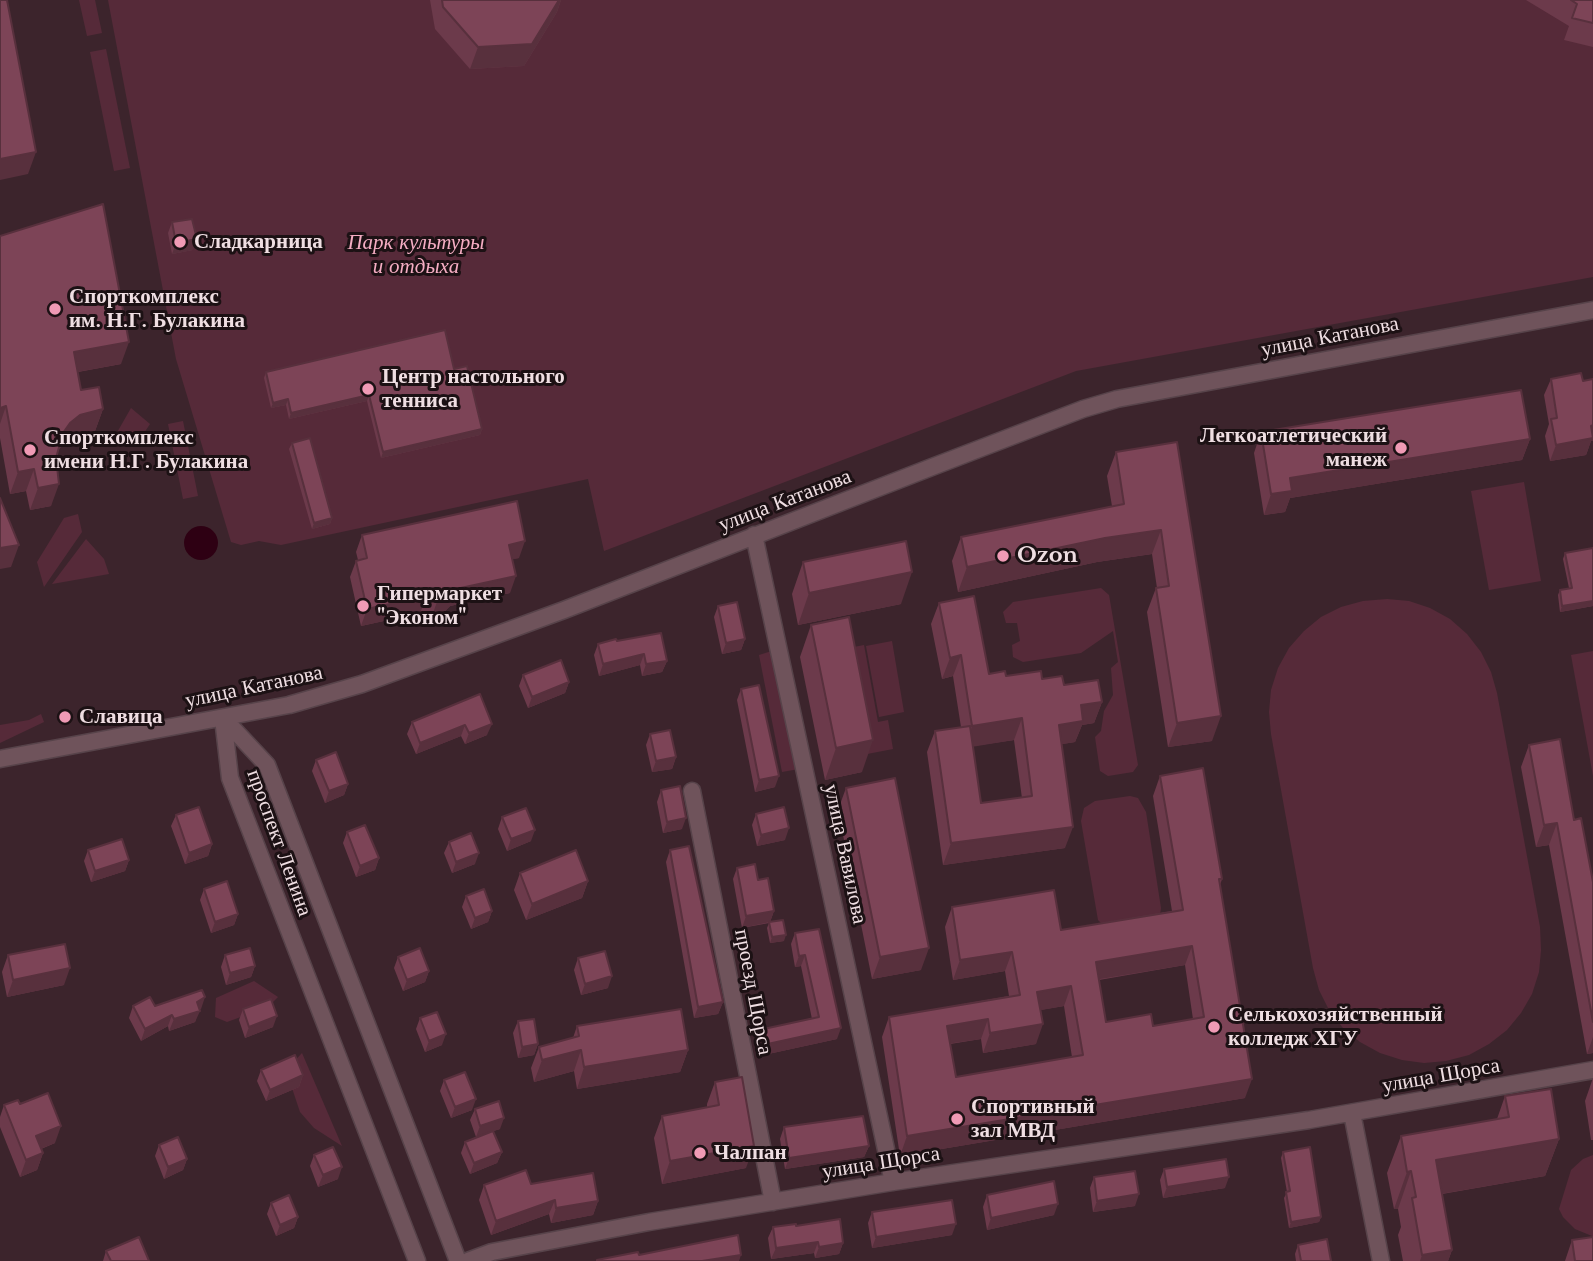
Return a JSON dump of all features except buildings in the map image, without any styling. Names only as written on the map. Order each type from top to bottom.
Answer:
[{"type":"street","name":"улица Катанова","points":[[0,759],[289,705],[362,684],[564,610],[1116,399],[1593,310]]},
{"type":"street","name":"улица Вавилова","points":[[754,536],[893,1182]]},
{"type":"street","name":"проспект Ленина","points":[[223,718],[230,778],[417,1261]]},
{"type":"street","name":"проспект Ленина","points":[[223,718],[267,765],[458,1261]]},
{"type":"street","name":"проезд Щорса","points":[[692,790],[773,1202]]},
{"type":"street","name":"улица Щорса","points":[[468,1261],[492,1252],[649,1222],[893,1182],[1352,1113],[1593,1070]]},
{"type":"street","points":[[1352,1113],[1381,1261]]},
{"type":"green space","points":[[79,0],[95,0],[102,33],[87,36]]},
{"type":"green space","name":"Парк культуры и отдыха","points":[[108,0],[1593,0],[1593,277],[1076,371],[604,551],[588,479],[281,545],[259,541],[241,545],[231,542],[176,359]]},
{"type":"green space","points":[[106,49],[130,168],[114,171],[90,52]]},
{"type":"green space","points":[[131,408],[150,424],[140,439],[117,447],[115,436]]},
{"type":"green space","points":[[183,421],[198,496],[183,499],[168,424]]},
{"type":"green space","points":[[1524,482],[1541,581],[1489,590],[1471,491]]},
{"type":"green space","points":[[78,514],[82,532],[44,587],[37,562],[64,518]]},
{"type":"green space","points":[[86,539],[104,559],[109,574],[52,584]]},
{"type":"green space","points":[[1101,588],[1109,595],[1138,765],[1133,772],[1108,776],[1100,771],[1095,737],[1101,731],[1104,711],[1113,695],[1111,668],[1118,662],[1113,631],[1081,653],[1023,662],[1013,657],[1012,645],[1020,641],[1017,623],[1006,623],[1003,612],[1013,602]]},
{"type":"green space","points":[[1363,601],[1409,601],[1450,619],[1467,634],[1481,652],[1491,672],[1540,927],[1539,972],[1532,994],[1521,1013],[1507,1030],[1489,1044],[1469,1055],[1446,1061],[1424,1063],[1380,1053],[1343,1028],[1329,1010],[1319,990],[1313,968],[1271,734],[1271,690],[1278,668],[1289,648],[1321,617],[1341,607]]},
{"type":"green space","points":[[892,641],[904,712],[879,717],[866,646]]},
{"type":"green space","points":[[864,645],[878,722],[888,720],[893,749],[862,755],[854,647]]},
{"type":"green space","points":[[775,650],[799,769],[782,772],[759,655]]},
{"type":"green space","points":[[1593,651],[1593,776],[1571,655]]},
{"type":"green space","points":[[41,714],[44,722],[0,743],[0,725],[29,720]]},
{"type":"green space","points":[[1130,796],[1138,798],[1146,812],[1160,915],[1106,928],[1098,920],[1081,821],[1084,808],[1095,801]]},
{"type":"green space","points":[[254,981],[278,997],[268,1007],[227,1022],[215,1017],[216,998]]},
{"type":"green space","points":[[302,1053],[342,1146],[314,1128],[300,1112],[286,1070]]},
{"type":"green space","points":[[1593,1155],[1592,1236],[1575,1229],[1559,1209],[1571,1170],[1583,1159]]},
{"type":"shaded area","points":[[201,526],[213,531],[218,543],[213,555],[201,560],[189,555],[184,543],[189,531]]},
{"type":"place","name":"Сладкарница","points":[[180,242]]},
{"type":"place","name":"Спорткомплекс им. Н.Г. Булакина","points":[[55,309]]},
{"type":"place","name":"Центр настольного тенниса","points":[[368,389]]},
{"type":"place","name":"Легкоатлетический манеж","points":[[1401,448]]},
{"type":"place","name":"Спорткомплекс имени Н.Г. Булакина","points":[[30,450]]},
{"type":"place","name":"Ozon","points":[[1003,556]]},
{"type":"place","name":"Гипермаркет \"Эконом\"","points":[[363,606]]},
{"type":"place","name":"Славица","points":[[65,717]]},
{"type":"place","name":"Селькохозяйственный колледж ХГУ","points":[[1214,1027]]},
{"type":"place","name":"Спортивный зал МВД","points":[[957,1119]]},
{"type":"place","name":"Чалпан","points":[[700,1153]]}]
